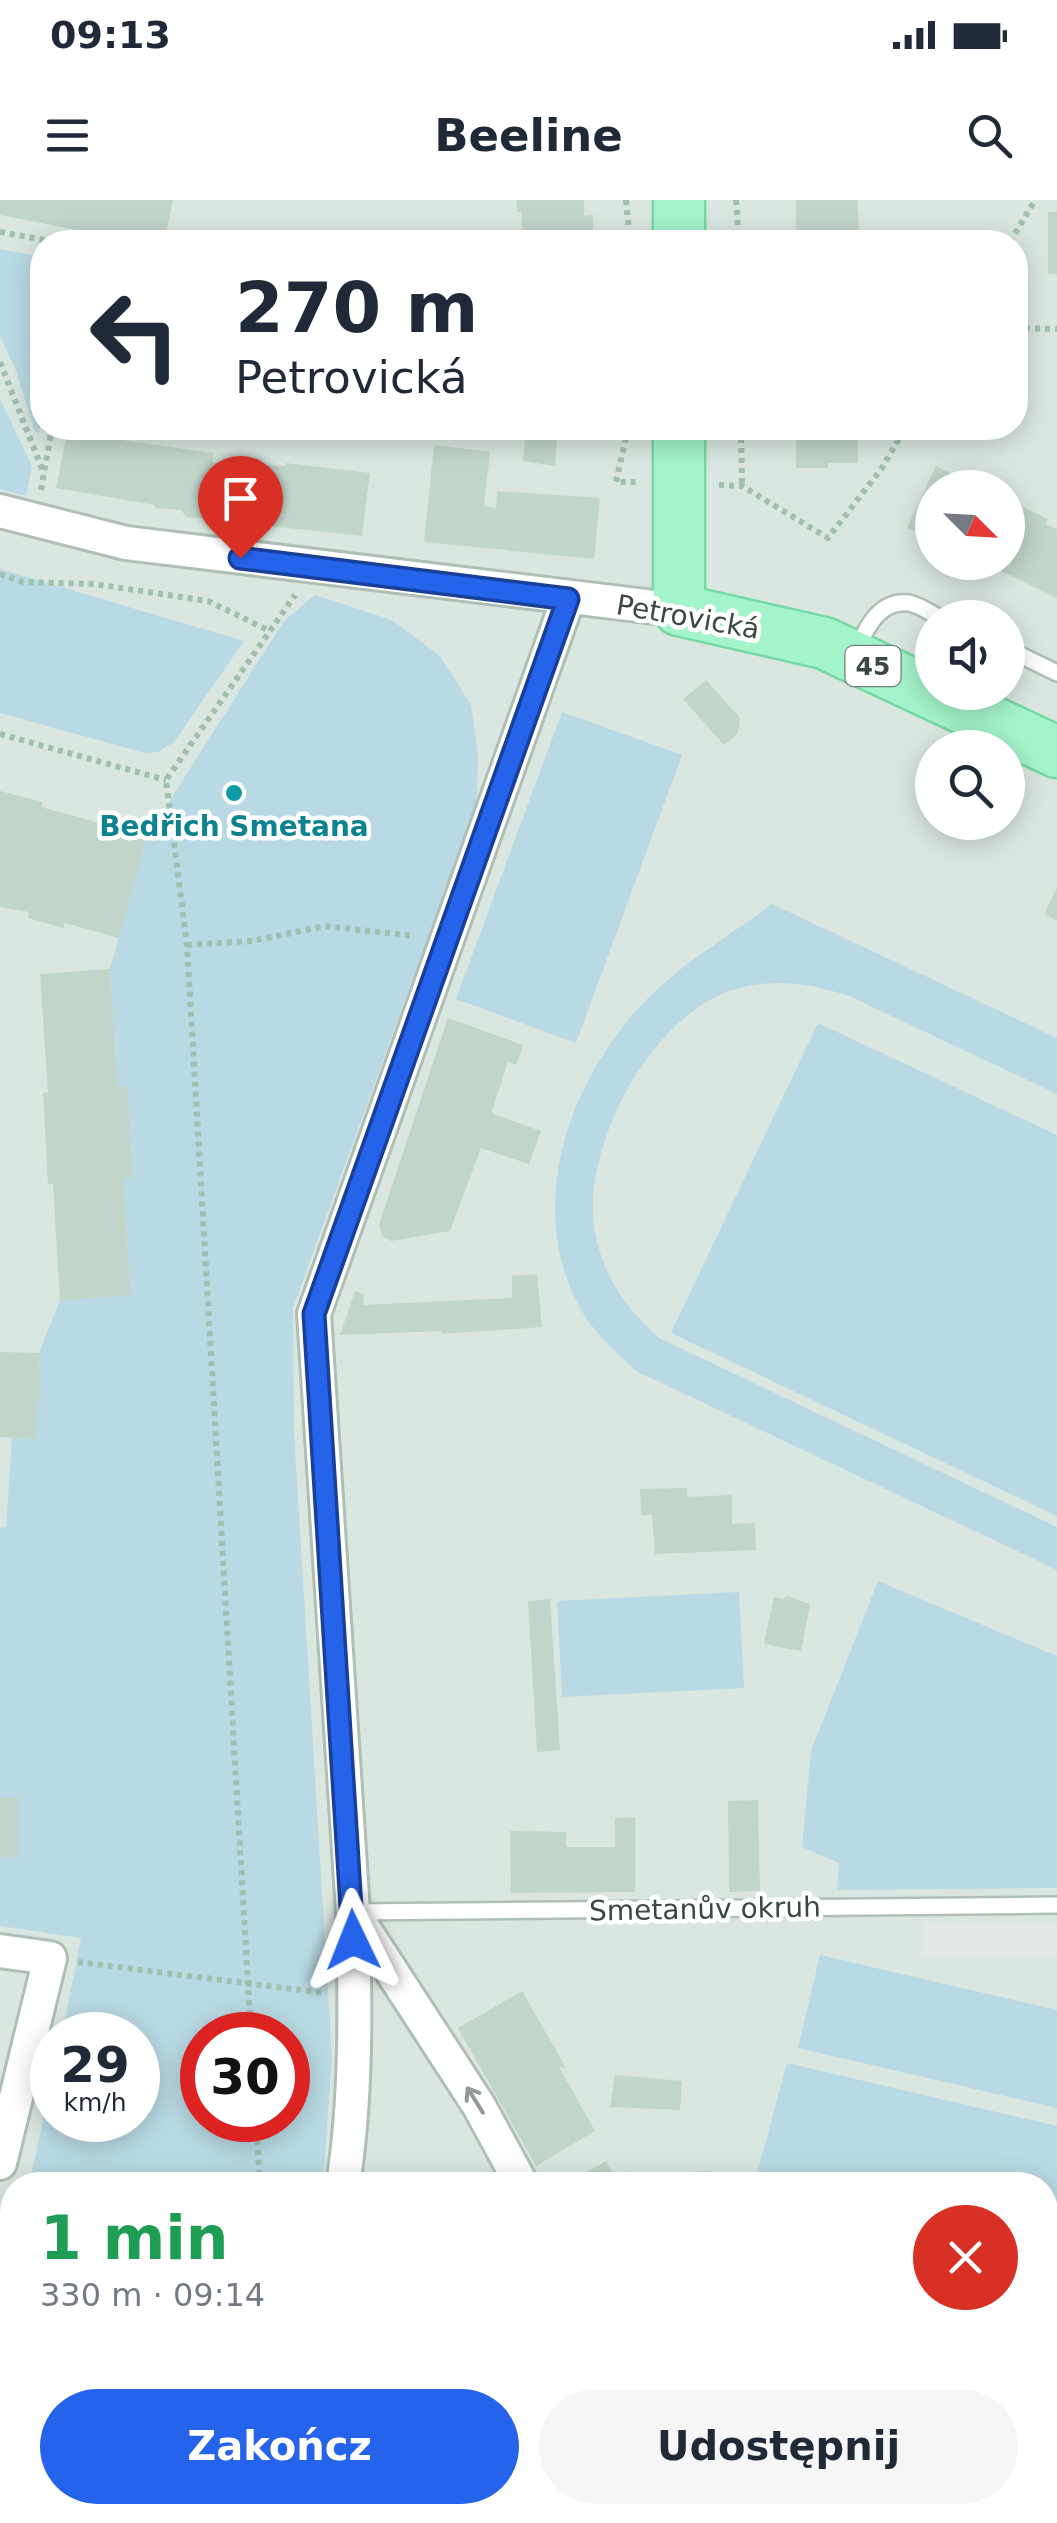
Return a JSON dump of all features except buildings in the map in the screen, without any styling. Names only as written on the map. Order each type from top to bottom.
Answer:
[{"type":"main road","points":[[679,200],[679,230]]},
{"type":"main road","points":[[678,610],[679,440]]},
{"type":"main road","name":"Petrovická","points":[[678,610],[824,643],[1057,752]]},
{"type":"street","name":"Petrovická","points":[[0,511],[126,543],[678,610]]},
{"type":"street","points":[[345,2172],[352,2128],[352,1912],[314,1314],[568,599]]},
{"type":"street","points":[[352,1912],[479,2106],[515,2172]]},
{"type":"street","points":[[0,1951],[50,1958],[0,2163]]},
{"type":"lane","points":[[852,656],[878,612],[894,605],[915,606]]},
{"type":"lane","points":[[1025,657],[1057,673]]},
{"type":"lane","name":"Smetanův okruh","points":[[352,1912],[1057,1905]]},
{"type":"path","points":[[626,200],[629,230]]},
{"type":"path","points":[[736,200],[737,230]]},
{"type":"path","points":[[1017,230],[1034,200]]},
{"type":"path","points":[[0,232],[30,237]]},
{"type":"path","points":[[1028,328],[1057,329]]},
{"type":"path","points":[[0,362],[30,439]]},
{"type":"path","points":[[0,391],[12,394]]},
{"type":"path","points":[[30,440],[44,474]]},
{"type":"path","points":[[35,520],[50,440]]},
{"type":"path","points":[[741,440],[742,486]]},
{"type":"path","points":[[679,483],[742,486],[828,538],[882,468],[898,440]]},
{"type":"path","points":[[250,2012],[187,945],[166,780],[315,567]]},
{"type":"path","points":[[0,574],[24,582],[94,584],[208,601],[270,632]]},
{"type":"path","points":[[0,734],[166,780]]},
{"type":"path","points":[[187,945],[252,941],[325,926],[412,936],[448,935]]},
{"type":"path","points":[[50,1958],[355,1996]]},
{"type":"path","points":[[257,2142],[259,2172]]},
{"type":"shaded area","points":[[0,200],[1057,200],[1057,2172],[0,2172]]},
{"type":"shaded area","points":[[0,249],[30,255],[30,416],[0,336]]},
{"type":"shaded area","points":[[0,399],[32,466],[26,496],[0,489]]},
{"type":"shaded area","points":[[0,569],[244,641],[174,742],[158,752],[145,753],[0,713]]},
{"type":"shaded area","points":[[315,595],[392,620],[440,656],[471,705],[478,755],[477,802],[293,1308],[294,1432],[332,2056],[324,2172],[32,2172],[38,2142],[160,2142],[160,2012],[67,2012],[81,1938],[0,1926],[0,1528],[6,1527],[12,1438],[35,1439],[37,1401],[41,1400],[39,1353],[60,1301],[131,1295],[123,1178],[133,1177],[128,1087],[118,1087],[110,969],[147,836],[284,621]]},
{"type":"shaded area","points":[[562,712],[682,755],[576,1043],[456,999]]},
{"type":"shaded area","points":[[772,904],[1057,1038],[1057,1094],[849,996],[790,983],[730,991],[700,1006],[672,1029],[647,1059],[609,1130],[593,1204],[596,1237],[605,1266],[627,1304],[659,1338],[1057,1527],[1057,1570],[636,1371],[598,1333],[580,1308],[563,1268],[556,1226],[556,1184],[578,1102],[598,1063],[650,996],[693,959]]},
{"type":"shaded area","points":[[818,1023],[1057,1135],[1057,1516],[671,1333]]},
{"type":"shaded area","points":[[878,1581],[1057,1656],[1057,1888],[837,1890],[839,1863],[802,1847],[811,1751]]},
{"type":"shaded area","points":[[739,1592],[744,1688],[562,1697],[557,1601]]},
{"type":"shaded area","points":[[923,1923],[1057,1924],[1057,1957],[923,1956]]},
{"type":"shaded area","points":[[820,1955],[1057,2010],[1057,2108],[798,2048]]},
{"type":"shaded area","points":[[787,2063],[1057,2126],[1057,2172],[758,2172]]},
{"type":"place","name":"Bedřich Smetana","points":[[234,793]]},
{"type":"route","points":[[240,558],[568,599],[314,1314],[353,1940]]}]
